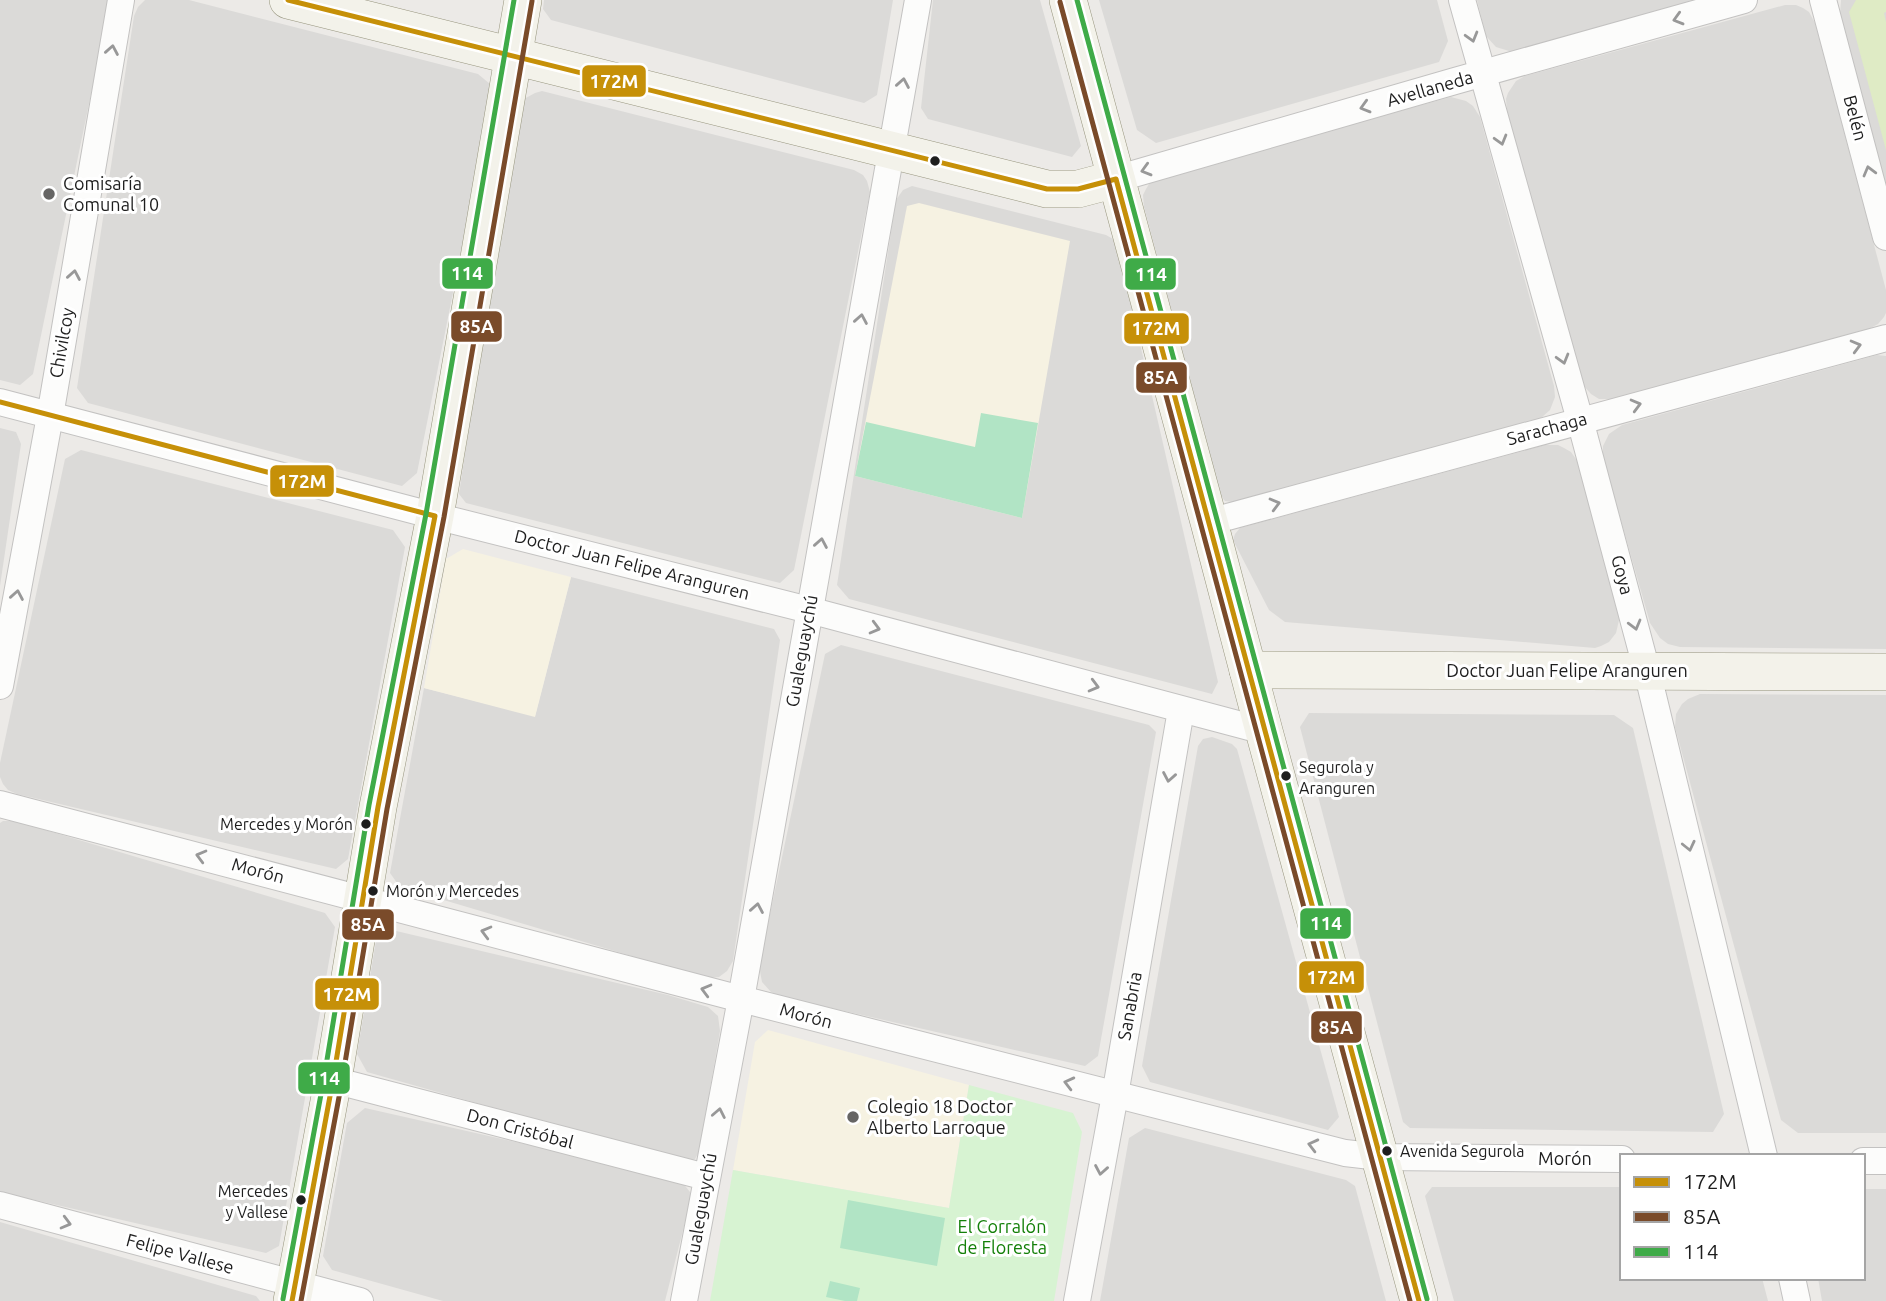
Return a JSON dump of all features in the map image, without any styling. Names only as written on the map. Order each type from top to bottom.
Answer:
[{"type":"street","name":"Chivilcoy","points":[[0,686],[50,415],[121,0]]},
{"type":"street","points":[[288,0],[1047,189],[1077,189],[1116,179]]},
{"type":"street","points":[[294,1293],[333,1080],[378,807],[435,516],[523,0]]},
{"type":"street","name":"Gualeguaychú","points":[[684,1301],[741,999],[918,0]]},
{"type":"street","points":[[1068,0],[1419,1301]]},
{"type":"street","name":"Goya","points":[[1462,0],[1580,420],[1647,671],[1764,1154]]},
{"type":"street","name":"Avellaneda","points":[[1116,179],[1744,0]]},
{"type":"street","name":"Belén","points":[[1823,0],[1886,237]]},
{"type":"street","name":"Sarachaga","points":[[1209,522],[1886,338]]},
{"type":"street","name":"Doctor Juan Felipe Aranguren","points":[[0,402],[809,610],[1264,731]]},
{"type":"street","name":"Doctor Juan Felipe Aranguren","points":[[1248,670],[1886,672]]},
{"type":"street","name":"Sanabria","points":[[1077,1301],[1181,710]]},
{"type":"street","name":"Morón","points":[[0,804],[741,999],[1345,1153],[1380,1157],[1620,1159]]},
{"type":"street","name":"Don Cristóbal","points":[[333,1080],[706,1177]]},
{"type":"street","points":[[1865,1161],[1886,1161]]},
{"type":"street","name":"Felipe Vallese","points":[[0,1205],[294,1293],[360,1301]]},
{"type":"street","points":[[1792,1280],[1797,1301]]},
{"type":"shaded area","points":[[0,0],[108,0],[108,12],[33,374],[20,385],[0,380]]},
{"type":"shaded area","points":[[145,0],[189,0],[478,74],[490,84],[492,97],[417,473],[402,486],[88,403],[77,388],[134,16]]},
{"type":"shaded area","points":[[544,0],[893,0],[877,95],[864,103],[551,20],[543,9]]},
{"type":"shaded area","points":[[933,0],[1040,0],[1081,146],[1072,157],[928,119],[921,108]]},
{"type":"shaded area","points":[[1099,0],[1437,0],[1448,41],[1439,62],[1156,143],[1137,130]]},
{"type":"shaded area","points":[[1477,0],[1702,0],[1509,51],[1496,47],[1486,36]]},
{"type":"shaded area","points":[[1841,0],[1886,0],[1886,189],[1840,14]]},
{"type":"shaded area","points":[[1785,5],[1803,8],[1809,12],[1815,23],[1886,290],[1886,313],[1878,324],[1867,330],[1615,399],[1599,399],[1583,385],[1507,111],[1508,93],[1516,81],[1525,76]]},
{"type":"shaded area","points":[[542,91],[854,170],[867,181],[870,192],[794,570],[780,583],[466,503],[459,494],[515,117],[524,99]]},
{"type":"shaded area","points":[[1451,97],[1466,101],[1480,117],[1554,386],[1555,397],[1550,410],[1535,420],[1233,502],[1225,501],[1221,496],[1144,207],[1143,195],[1146,189],[1159,177]]},
{"type":"shaded area","points":[[912,186],[1106,235],[1117,244],[1218,682],[1212,694],[849,599],[837,585],[896,200],[903,190]]},
{"type":"shaded area","points":[[919,203],[1070,241],[1022,518],[855,476],[907,206]]},
{"type":"shaded area","points":[[1877,355],[1886,356],[1886,649],[1680,647],[1668,644],[1660,638],[1650,623],[1603,457],[1603,446],[1609,434],[1622,425]]},
{"type":"shaded area","points":[[0,428],[16,432],[21,444],[0,586]]},
{"type":"shaded area","points":[[1545,445],[1564,448],[1571,452],[1578,462],[1620,616],[1616,633],[1609,642],[1595,648],[1285,622],[1269,610],[1233,540],[1240,528]]},
{"type":"shaded area","points":[[81,450],[393,530],[405,547],[348,859],[336,869],[17,794],[3,784],[0,763],[65,459]]},
{"type":"shaded area","points":[[463,549],[571,577],[535,717],[424,688],[446,559]]},
{"type":"shaded area","points":[[571,577],[774,629],[780,640],[733,961],[719,977],[705,978],[400,887],[390,873],[424,688],[535,716]]},
{"type":"shaded area","points":[[841,645],[1149,725],[1156,732],[1098,1056],[1085,1066],[779,996],[762,982],[759,966],[825,654]]},
{"type":"shaded area","points":[[1700,694],[1886,695],[1886,1133],[1798,1133],[1781,1120],[1675,727],[1676,714],[1682,704]]},
{"type":"shaded area","points":[[1309,713],[1614,715],[1633,728],[1724,1114],[1713,1132],[1410,1128],[1403,1122],[1300,727]]},
{"type":"shaded area","points":[[1212,737],[1232,744],[1237,749],[1339,1117],[1328,1130],[1150,1082],[1142,1066],[1198,746],[1203,739]]},
{"type":"shaded area","points":[[15,821],[325,913],[335,927],[279,1246],[266,1253],[0,1192],[0,823]]},
{"type":"shaded area","points":[[392,930],[668,995],[708,1007],[718,1016],[720,1031],[699,1152],[695,1159],[685,1162],[367,1072],[357,1054],[376,941]]},
{"type":"shaded area","name":"Colegio 18 Doctor Alberto Larroque","points":[[768,1030],[969,1085],[949,1208],[733,1170],[755,1042]]},
{"type":"shaded area","points":[[365,1108],[682,1182],[690,1192],[691,1199],[665,1301],[443,1301],[332,1270],[323,1256],[347,1123]]},
{"type":"shaded area","points":[[1145,1128],[1346,1180],[1355,1186],[1386,1301],[1100,1301],[1129,1138]]},
{"type":"shaded area","points":[[1432,1187],[1620,1187],[1620,1280],[1763,1280],[1768,1301],[1454,1301],[1425,1196]]},
{"type":"shaded area","points":[[1865,1189],[1886,1189],[1886,1301],[1822,1301],[1818,1280],[1865,1280]]},
{"type":"shaded area","points":[[0,1222],[256,1296],[260,1301],[0,1301]]},
{"type":"green space","points":[[1856,0],[1886,0],[1886,150],[1849,12]]},
{"type":"green space","points":[[981,413],[1038,423],[1022,518],[855,476],[866,422],[975,447]]},
{"type":"green space","name":"El Corralón de Floresta","points":[[969,1085],[1073,1113],[1082,1132],[1054,1301],[710,1301],[733,1170],[949,1208]]},
{"type":"green space","points":[[848,1200],[945,1218],[937,1266],[840,1248]]},
{"type":"green space","points":[[830,1281],[860,1288],[857,1301],[826,1297]]},
{"type":"transit line","name":"172M","points":[[288,0],[1047,189],[1078,189],[1116,179],[1419,1301]]},
{"type":"transit line","name":"114","points":[[283,1299],[324,1078],[369,805],[426,514],[514,0]]},
{"type":"transit line","name":"114","points":[[1077,0],[1427,1299]]},
{"type":"transit line","name":"85A","points":[[301,1301],[342,1081],[387,809],[444,517],[532,1]]},
{"type":"transit line","name":"85A","points":[[1060,2],[1410,1301]]},
{"type":"transit line","name":"172M","points":[[0,402],[435,516],[378,807],[333,1080],[292,1301]]},
{"type":"place","name":"Comisaría Comunal 10","points":[[49,194]]},
{"type":"place","name":"Segurola y Aranguren","points":[[1286,776]]},
{"type":"place","name":"Mercedes y Morón","points":[[366,824]]},
{"type":"place","name":"Morón y Mercedes","points":[[373,891]]},
{"type":"place","name":"Colegio 18 Doctor Alberto Larroque","points":[[853,1117]]},
{"type":"place","name":"Avenida Segurola","points":[[1387,1151]]},
{"type":"place","name":"Mercedes y Vallese","points":[[301,1200]]}]
